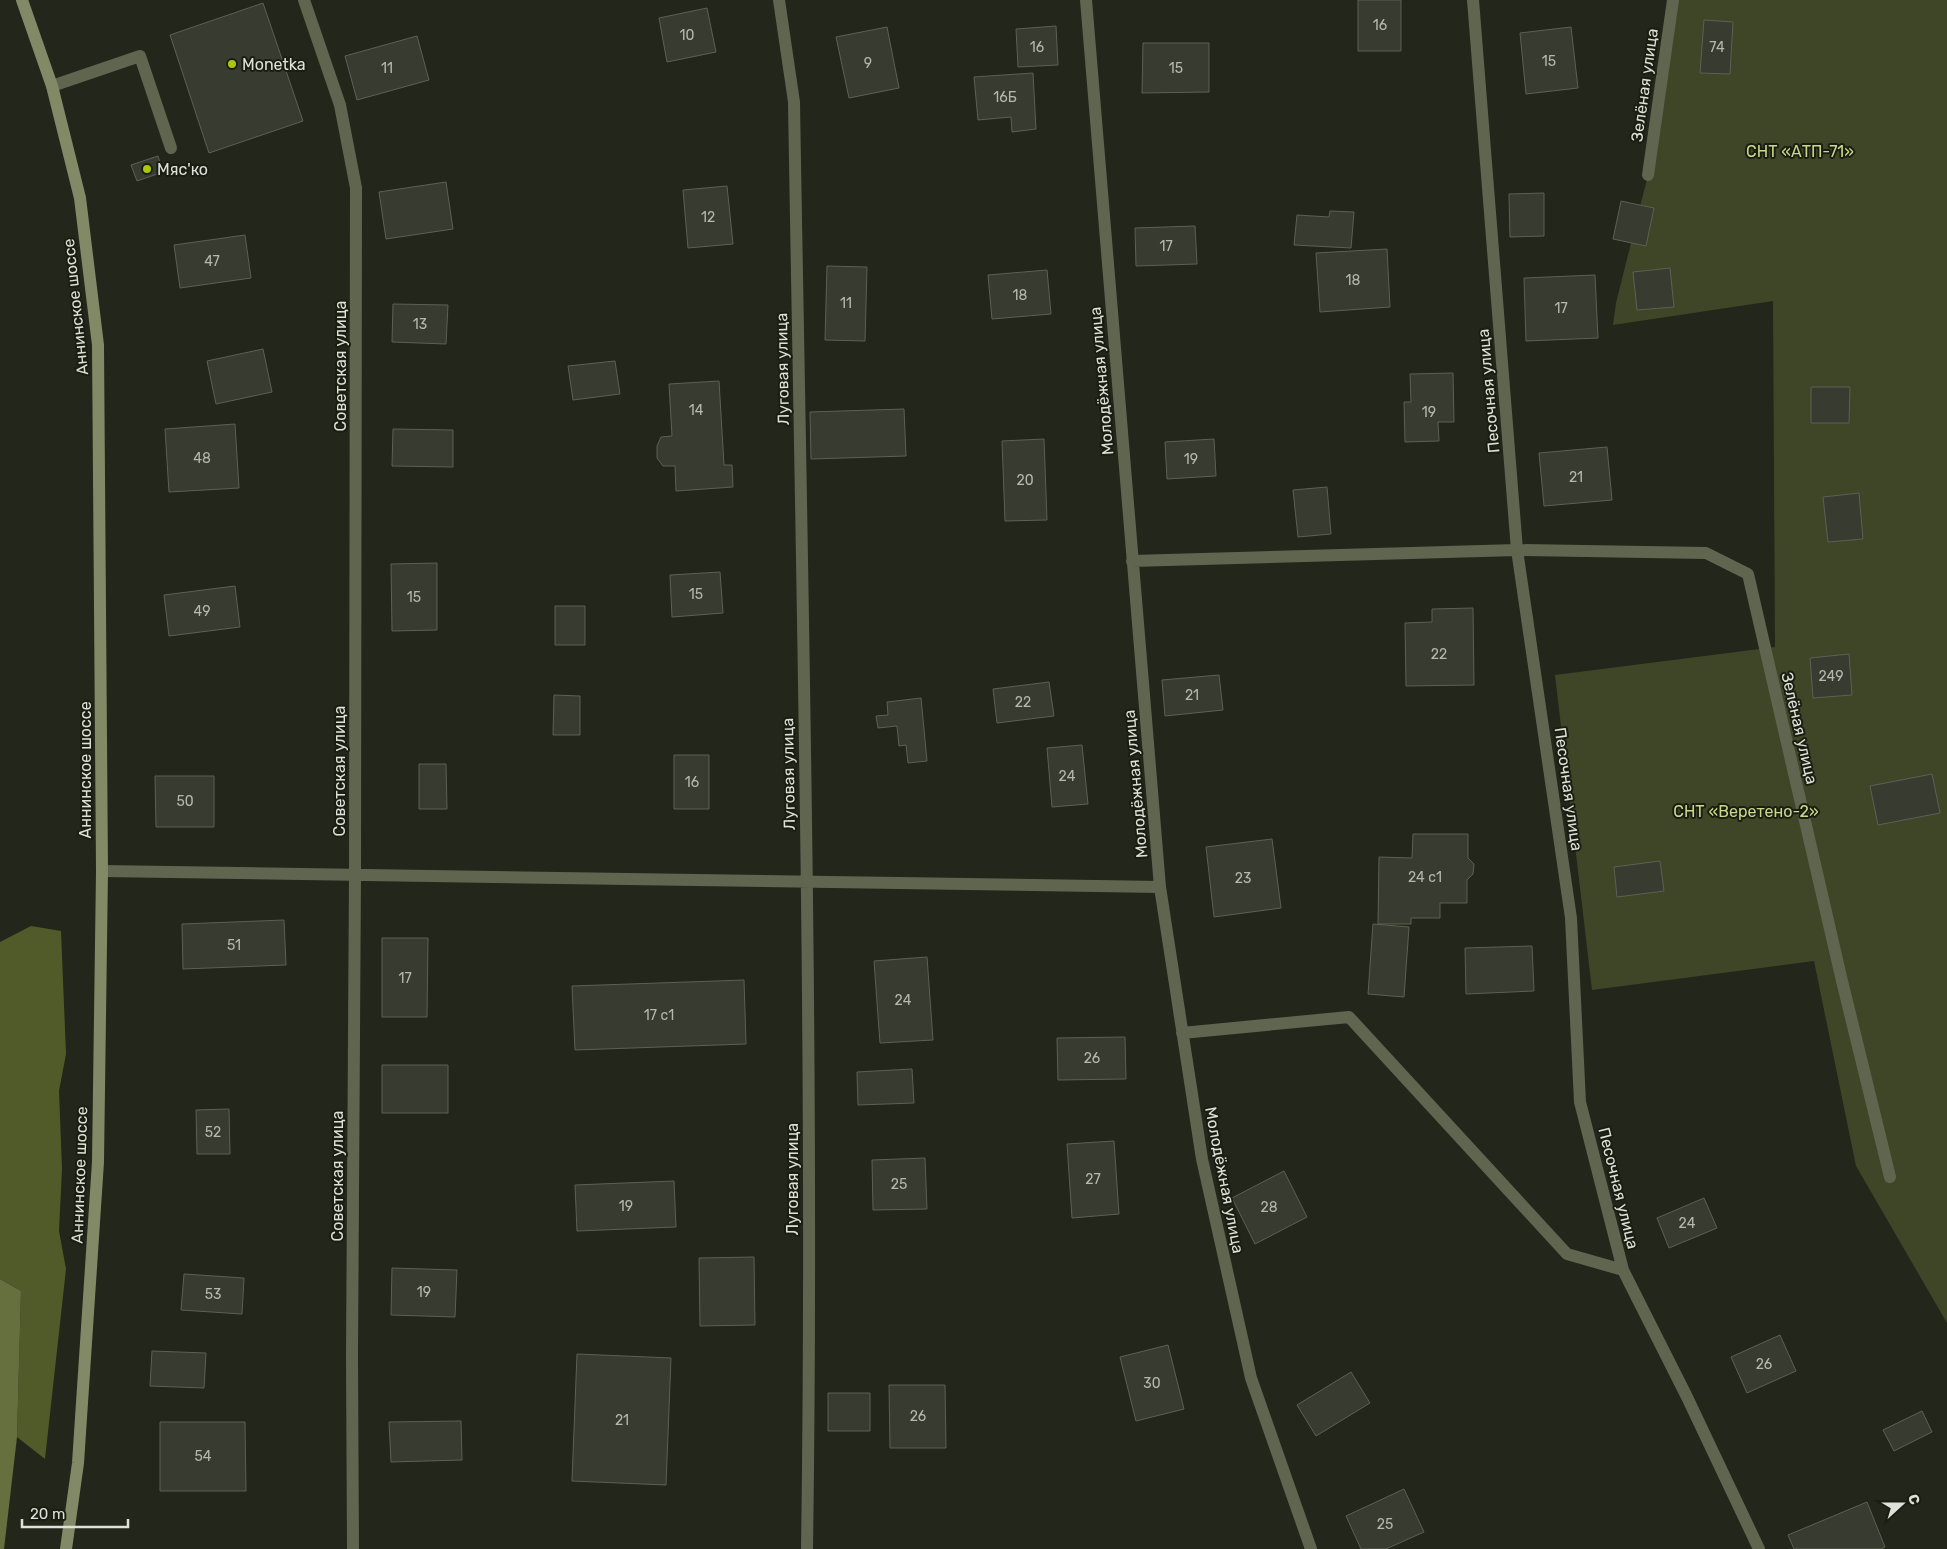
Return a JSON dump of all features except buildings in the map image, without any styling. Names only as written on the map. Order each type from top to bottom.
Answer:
[{"type":"main road","name":"Аннинское шоссе","points":[[22,0],[52,86],[80,198],[98,345],[102,871],[98,1162],[78,1463],[66,1549]]},
{"type":"street","name":"Советская улица","points":[[304,0],[340,105],[356,188],[353,1549]]},
{"type":"street","name":"Луговая улица","points":[[779,0],[794,102],[806,882],[810,1320],[807,1549]]},
{"type":"street","name":"Молодёжная улица","points":[[1086,0],[1160,887],[1202,1158],[1251,1378],[1311,1549]]},
{"type":"street","name":"Песочная улица","points":[[1473,0],[1517,550],[1572,918],[1580,1102],[1623,1270],[1687,1397],[1759,1549]]},
{"type":"street","name":"Зелёная улица","points":[[1648,175],[1673,0]]},
{"type":"street","points":[[52,86],[140,56],[171,148]]},
{"type":"street","name":"Зелёная улица","points":[[1132,562],[1517,550],[1706,552],[1748,574],[1842,981],[1890,1177]]},
{"type":"street","points":[[102,871],[1160,887]]},
{"type":"street","points":[[1182,1033],[1349,1017],[1566,1254],[1623,1270]]},
{"type":"green space","name":"СНТ «Веретено-2»","points":[[1673,0],[1947,0],[1947,1323],[1856,1166],[1814,961],[1592,990],[1555,675],[1775,647],[1773,301],[1613,325],[1616,303],[1648,175]]},
{"type":"shaded area","points":[[31,926],[61,931],[66,1054],[59,1091],[62,1169],[59,1231],[66,1269],[45,1459],[17,1437],[21,1291],[0,1279],[0,942]]},
{"type":"shaded area","points":[[0,1279],[21,1291],[17,1437],[4,1549],[0,1549]]},
{"type":"place","name":"Monetka","points":[[232,64]]},
{"type":"place","name":"Мяс'ко","points":[[147,169]]},
{"type":"park label","name":"СНТ «АТП-71»","points":[[1800,151]]}]
